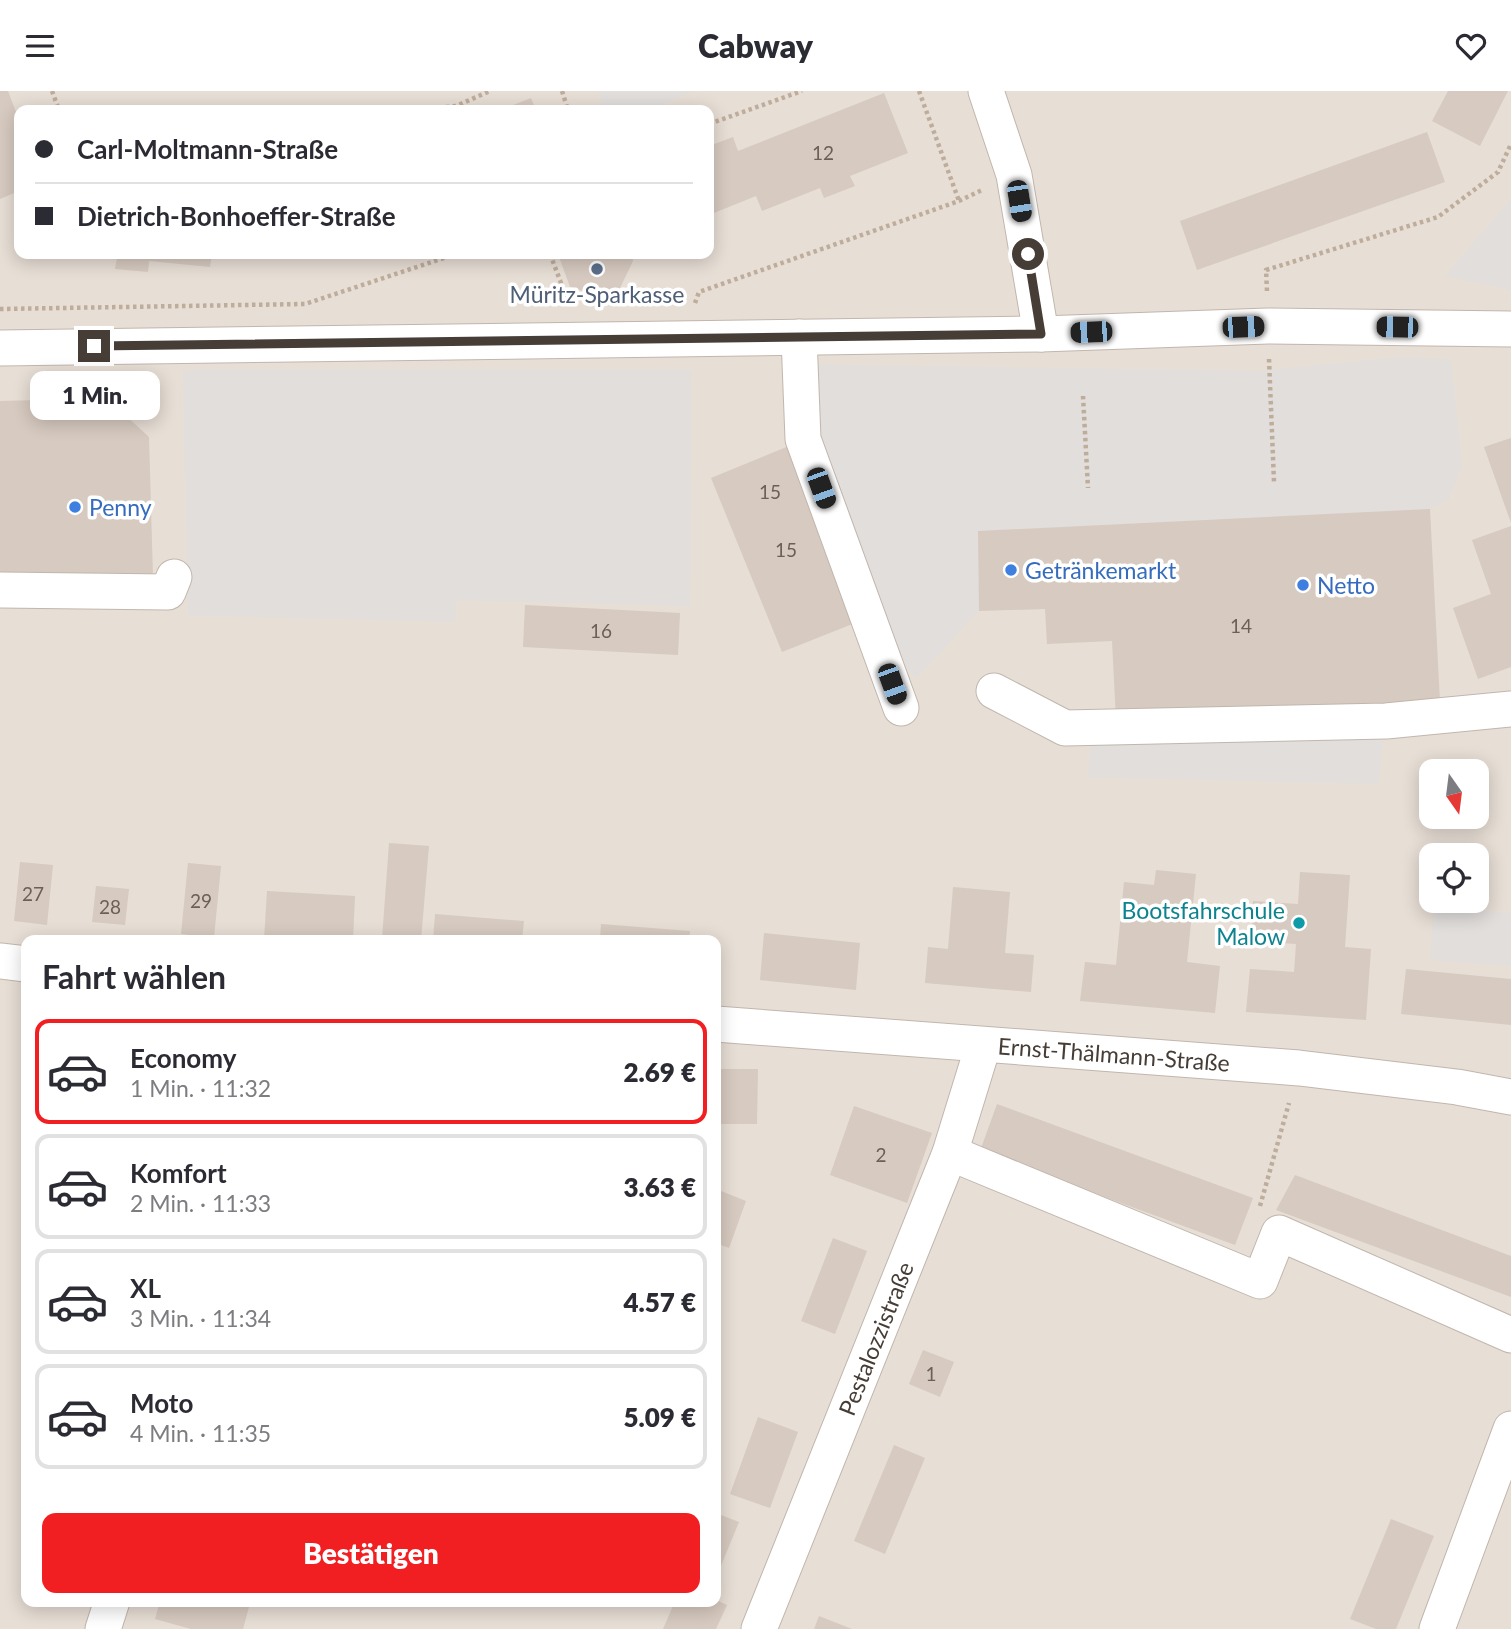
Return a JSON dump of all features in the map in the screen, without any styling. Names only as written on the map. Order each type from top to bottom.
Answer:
[{"type":"street","points":[[986,91],[1014,175],[1041,334]]},
{"type":"street","points":[[0,348],[1041,334],[1268,326],[1511,330]]},
{"type":"street","points":[[799,337],[803,439],[901,708]]},
{"type":"street","points":[[0,590],[167,592],[174,577]]},
{"type":"street","points":[[993,691],[1065,728],[1386,721],[1511,709]]},
{"type":"street","points":[[0,961],[21,963]]},
{"type":"street","name":"Ernst-Thälmann-Straße","points":[[721,1024],[1299,1068],[1457,1087],[1511,1097]]},
{"type":"street","name":"Pestalozzistraße","points":[[759,1629],[950,1153],[983,1046]]},
{"type":"street","points":[[950,1153],[1260,1281],[1279,1233],[1511,1335]]},
{"type":"street","points":[[1437,1629],[1484,1542],[1511,1429]]},
{"type":"street","points":[[103,1629],[110,1607]]},
{"type":"path","points":[[458,105],[490,91]]},
{"type":"path","points":[[714,122],[802,91]]},
{"type":"path","points":[[682,339],[699,292],[959,201],[919,91]]},
{"type":"path","points":[[1275,482],[1266,270],[1438,217],[1498,172],[1511,144]]},
{"type":"path","points":[[0,309],[305,304],[441,259]]},
{"type":"path","points":[[552,259],[566,296],[620,305]]},
{"type":"path","points":[[1083,396],[1088,488]]},
{"type":"path","points":[[1279,1233],[1260,1207],[1299,1068]]},
{"type":"shaded area","points":[[0,91],[1511,91],[1511,1629],[0,1629]]},
{"type":"shaded area","points":[[598,91],[692,91],[660,105],[603,105]]},
{"type":"shaded area","points":[[1511,199],[1511,290],[1445,276]]},
{"type":"shaded area","points":[[1405,357],[1451,360],[1462,466],[1448,500],[1430,509],[979,531],[979,611],[916,678],[860,621],[788,364],[1258,371]]},
{"type":"shaded area","points":[[183,370],[691,370],[690,606],[456,600],[455,622],[188,615]]},
{"type":"shaded area","points":[[1387,710],[1378,784],[1088,777],[1092,721]]},
{"type":"shaded area","points":[[1434,913],[1511,913],[1511,966],[1430,960]]},
{"type":"building","points":[[0,91],[8,91],[14,107],[14,193],[0,199]]},
{"type":"building","points":[[1448,91],[1508,91],[1480,146],[1432,121]]},
{"type":"building","points":[[884,93],[908,153],[850,176],[855,186],[824,198],[820,188],[762,211],[756,196],[714,213],[714,144],[733,137],[738,151]]},
{"type":"building","points":[[531,98],[534,105],[513,105]]},
{"type":"building","points":[[1427,132],[1445,182],[1197,270],[1180,221]]},
{"type":"building","points":[[117,259],[211,259],[210,267],[149,261],[148,272],[115,269]]},
{"type":"building","name":"Müritz-Sparkasse","points":[[560,259],[633,259],[620,288],[603,297],[570,287]]},
{"type":"building","name":"Penny","points":[[109,400],[149,437],[153,577],[0,578],[0,401]]},
{"type":"building","points":[[1511,438],[1511,523],[1484,447]]},
{"type":"building","points":[[789,446],[860,621],[782,652],[711,478]]},
{"type":"building","points":[[1430,509],[1440,702],[1116,720],[1112,641],[1047,644],[1045,609],[979,611],[978,531]]},
{"type":"building","points":[[1511,526],[1511,667],[1478,679],[1453,608],[1491,594],[1472,540]]},
{"type":"building","points":[[525,605],[680,613],[678,655],[523,647]]},
{"type":"building","points":[[389,843],[429,846],[421,935],[382,935]]},
{"type":"building","points":[[20,862],[53,865],[47,925],[14,921]]},
{"type":"building","points":[[188,863],[221,866],[214,935],[181,934]]},
{"type":"building","points":[[1156,870],[1196,874],[1187,962],[1220,966],[1215,1013],[1080,1001],[1085,962],[1116,965],[1124,882],[1154,885]]},
{"type":"building","points":[[1300,872],[1350,875],[1345,947],[1371,949],[1366,1020],[1246,1012],[1250,969],[1294,972],[1296,944],[1251,941],[1253,901],[1298,904]]},
{"type":"building","points":[[96,886],[129,889],[125,925],[92,922]]},
{"type":"building","points":[[953,887],[1010,892],[1005,953],[1034,955],[1031,992],[925,983],[928,947],[948,949]]},
{"type":"building","points":[[267,891],[355,896],[353,935],[264,935]]},
{"type":"building","points":[[435,914],[524,921],[523,935],[433,935]]},
{"type":"building","points":[[601,924],[690,931],[690,935],[600,935]]},
{"type":"building","points":[[764,933],[860,943],[856,990],[760,980]]},
{"type":"building","points":[[1406,969],[1511,979],[1511,1025],[1401,1014]]},
{"type":"building","points":[[721,1069],[758,1069],[757,1124],[721,1124]]},
{"type":"building","points":[[997,1104],[1253,1198],[1235,1245],[980,1151]]},
{"type":"building","points":[[854,1106],[932,1133],[907,1203],[830,1175]]},
{"type":"building","points":[[1295,1175],[1511,1256],[1511,1297],[1276,1210]]},
{"type":"building","points":[[721,1191],[746,1201],[729,1248],[721,1245]]},
{"type":"building","points":[[833,1238],[867,1251],[835,1334],[801,1321]]},
{"type":"building","points":[[923,1350],[954,1362],[940,1397],[909,1384]]},
{"type":"building","points":[[758,1417],[798,1432],[770,1508],[730,1494]]},
{"type":"building","points":[[894,1445],[925,1458],[885,1554],[854,1541]]},
{"type":"building","points":[[721,1515],[739,1522],[721,1566]]},
{"type":"building","points":[[1391,1519],[1434,1536],[1396,1629],[1376,1629],[1350,1619]]},
{"type":"building","points":[[721,1602],[727,1605],[716,1629],[663,1629],[672,1607],[721,1607]]},
{"type":"building","points":[[158,1607],[249,1607],[243,1629],[191,1629],[155,1619]]},
{"type":"building","points":[[819,1616],[852,1629],[814,1629]]},
{"type":"place","name":"Müritz-Sparkasse","points":[[597,269]]},
{"type":"place","name":"Penny","points":[[75,507]]},
{"type":"place","name":"Getränkemarkt","points":[[1011,570]]},
{"type":"place","name":"Netto","points":[[1303,585]]},
{"type":"place","name":"Bootsfahrschule Malow","points":[[1299,923]]},
{"type":"route","points":[[94,346],[1041,334],[1028,254]]}]
